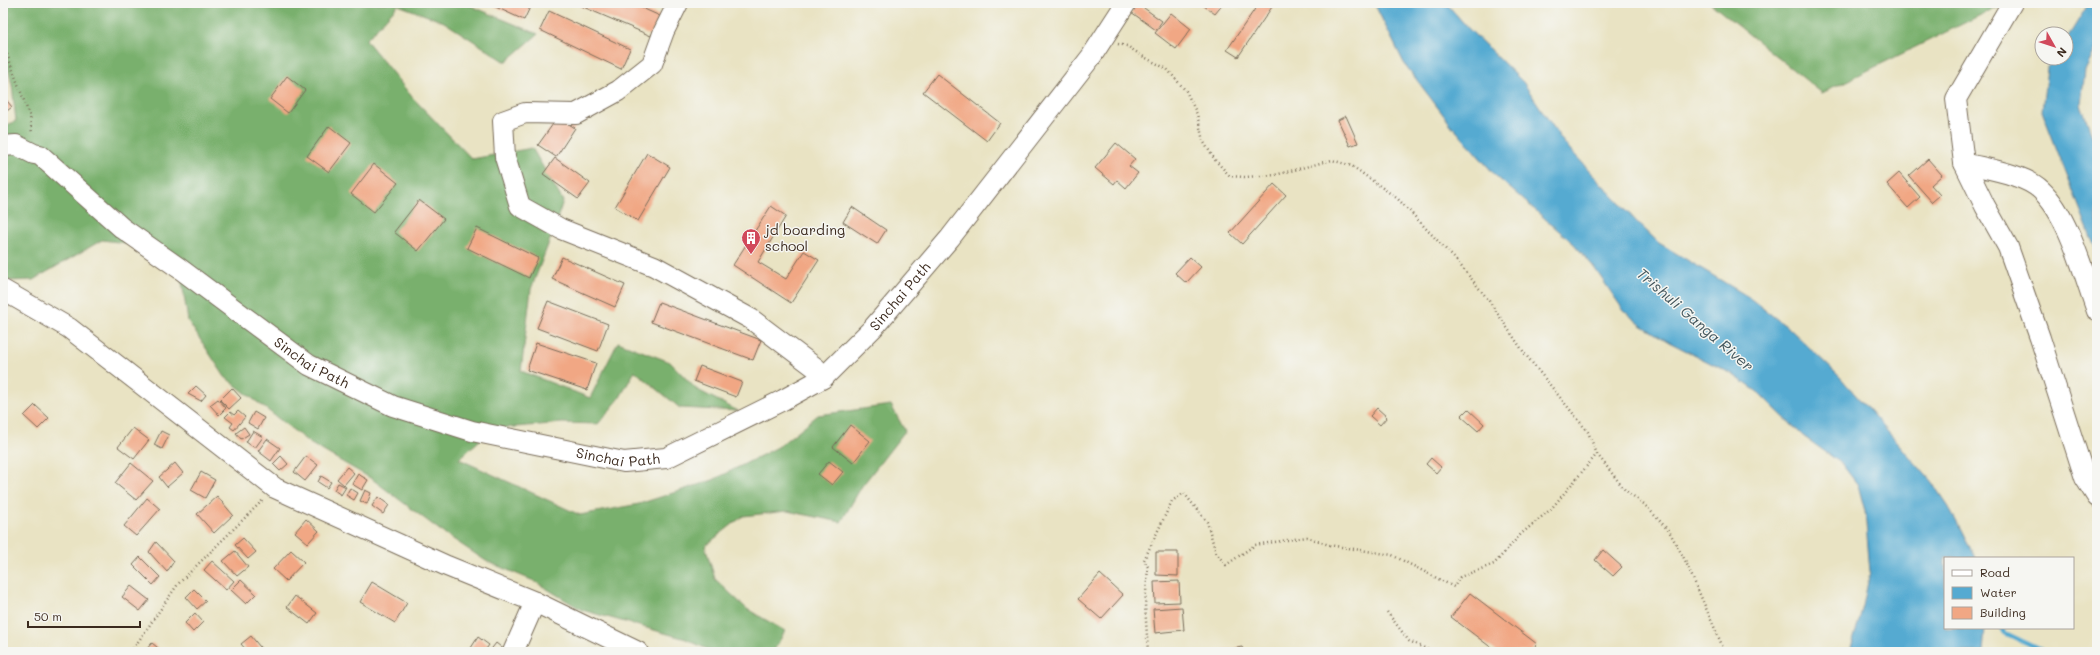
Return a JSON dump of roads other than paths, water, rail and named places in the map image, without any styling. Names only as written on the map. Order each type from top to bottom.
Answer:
[{"type":"street","points":[[678,3],[664,31],[652,64],[618,91],[576,114],[525,113],[503,121],[505,157],[520,206],[561,229],[654,266],[751,319],[816,368],[823,378]]},
{"type":"street","name":"Sinchai Path","points":[[3,146],[16,145],[34,154],[40,155],[122,228],[179,268],[308,365],[393,406],[472,431],[624,462],[666,458],[783,400],[823,378],[873,328],[950,238],[1092,57],[1126,3]]},
{"type":"street","points":[[2012,3],[1956,99],[1964,163],[1985,206],[2008,247],[2040,338],[2085,478],[2097,497]]},
{"type":"street","points":[[1964,163],[2021,178],[2041,189],[2064,220],[2097,311]]},
{"type":"street","points":[[3,290],[69,328],[275,488],[447,566],[535,602],[638,652]]},
{"type":"street","points":[[513,652],[535,602]]},
{"type":"water","name":"Trishuli Ganga River","points":[[1374,3],[1446,3],[1468,28],[1523,82],[1564,143],[1636,221],[1659,243],[1747,296],[1791,330],[1839,376],[1931,481],[1951,511],[1974,557],[1944,557],[1944,629],[1985,629],[1983,652],[1850,652],[1863,606],[1870,572],[1865,511],[1858,485],[1841,463],[1803,436],[1759,393],[1732,374],[1669,342],[1641,325],[1624,311],[1593,266],[1574,244],[1496,176],[1451,125],[1404,63]]},
{"type":"water","points":[[2089,3],[2097,3],[2097,46],[2085,71],[2081,104],[2097,150],[2097,253],[2042,111],[2048,66],[2074,66],[2074,27]]},
{"type":"waterway","points":[[2003,629],[2005,633],[2045,652]]},
{"type":"place","name":"jd boarding school","points":[[751,255]]}]
